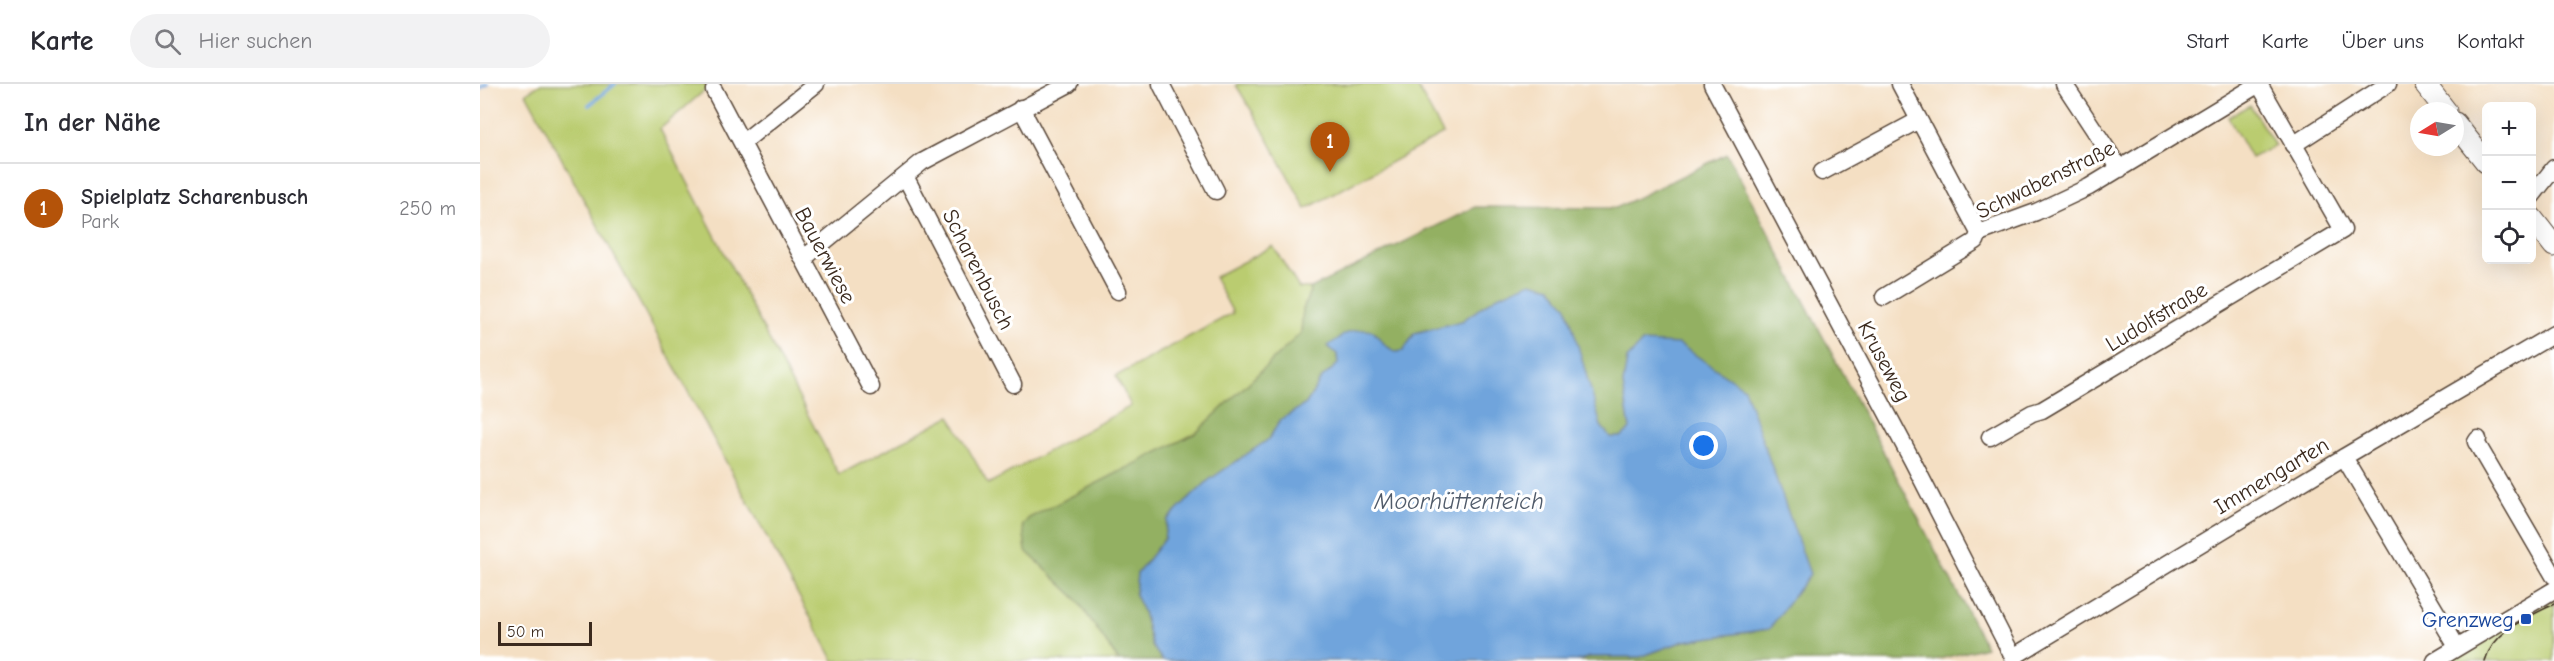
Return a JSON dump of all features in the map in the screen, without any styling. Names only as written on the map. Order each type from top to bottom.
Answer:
[{"type":"main road","points":[[2425,84],[2439,102]]},
{"type":"main road","points":[[2464,134],[2482,156]]},
{"type":"main road","points":[[2536,223],[2554,246]]},
{"type":"street","points":[[742,143],[816,84]]},
{"type":"street","points":[[803,259],[922,162],[1069,84]]},
{"type":"street","points":[[1161,84],[1216,190]]},
{"type":"street","name":"Kruseweg","points":[[1712,84],[1922,477],[2014,659]]},
{"type":"street","points":[[1900,84],[1979,233]]},
{"type":"street","points":[[2064,84],[2120,168]]},
{"type":"street","points":[[2259,84],[2293,145],[2388,84]]},
{"type":"street","name":"Schwabenstraße","points":[[1884,297],[1976,241],[1979,233],[2036,212],[2089,187],[2259,84]]},
{"type":"street","name":"Bauerwiese","points":[[714,90],[871,387]]},
{"type":"street","points":[[1021,108],[1118,291]]},
{"type":"street","points":[[1822,172],[1919,120]]},
{"type":"street","name":"Ludolfstraße","points":[[1990,437],[2032,412],[2043,410],[2343,230],[2293,145]]},
{"type":"street","points":[[2536,191],[2554,168]]},
{"type":"street","name":"Scharenbusch","points":[[905,176],[1013,384]]},
{"type":"street","name":"Immengarten","points":[[2014,659],[2344,457],[2554,334]]},
{"type":"street","points":[[2478,439],[2476,442],[2554,576]]},
{"type":"street","points":[[2344,457],[2457,647]]},
{"type":"street","points":[[2434,661],[2554,590]]},
{"type":"green space","points":[[541,84],[712,84],[660,129],[839,475],[950,416],[988,484],[1131,406],[1116,376],[1233,313],[1214,277],[1273,246],[1299,288],[1311,288],[1303,310],[1301,333],[1196,433],[1029,518],[1023,525],[1026,551],[1075,597],[1119,661],[834,661],[526,93]]},
{"type":"green space","points":[[1416,84],[1443,134],[1306,209],[1236,85]]},
{"type":"green space","points":[[2250,105],[2275,146],[2251,158],[2228,117]]},
{"type":"green space","points":[[1727,154],[1986,647],[1932,661],[1577,661],[1590,657],[1640,657],[1684,641],[1769,629],[1627,359],[1623,384],[1630,429],[1621,437],[1610,437],[1496,297],[1462,321],[1415,333],[1403,351],[1396,352],[1386,346],[1373,331],[1328,347],[1337,354],[1338,364],[1321,379],[1306,404],[1280,420],[1269,439],[1209,480],[1167,520],[1164,539],[1137,574],[1135,595],[1143,611],[1152,646],[1163,661],[1119,661],[1075,597],[1026,551],[1023,525],[1029,518],[1196,433],[1301,333],[1303,310],[1311,288],[1475,207],[1616,208]]},
{"type":"green space","points":[[2554,599],[2554,661],[2446,661]]},
{"type":"water","name":"Moorhüttenteich","points":[[1531,282],[1551,287],[1567,307],[1601,426],[1610,437],[1621,437],[1630,429],[1623,384],[1627,359],[1642,342],[1679,344],[1744,388],[1810,574],[1769,629],[1684,641],[1640,657],[1590,657],[1577,661],[1163,661],[1152,646],[1143,611],[1135,595],[1137,574],[1164,539],[1167,520],[1209,480],[1269,439],[1280,420],[1306,404],[1321,379],[1338,364],[1337,354],[1328,346],[1349,332],[1365,330],[1373,331],[1386,346],[1396,352],[1403,351],[1415,333],[1462,321],[1496,297]]},
{"type":"waterway","points":[[480,89],[487,84]]},
{"type":"waterway","points":[[589,105],[615,84]]},
{"type":"tram line","points":[[2485,661],[2489,650],[2504,633],[2554,604]]},
{"type":"place","name":"Spielplatz Scharenbusch","points":[[1330,172]]},
{"type":"place","name":"Grenzweg","points":[[2526,619]]}]
